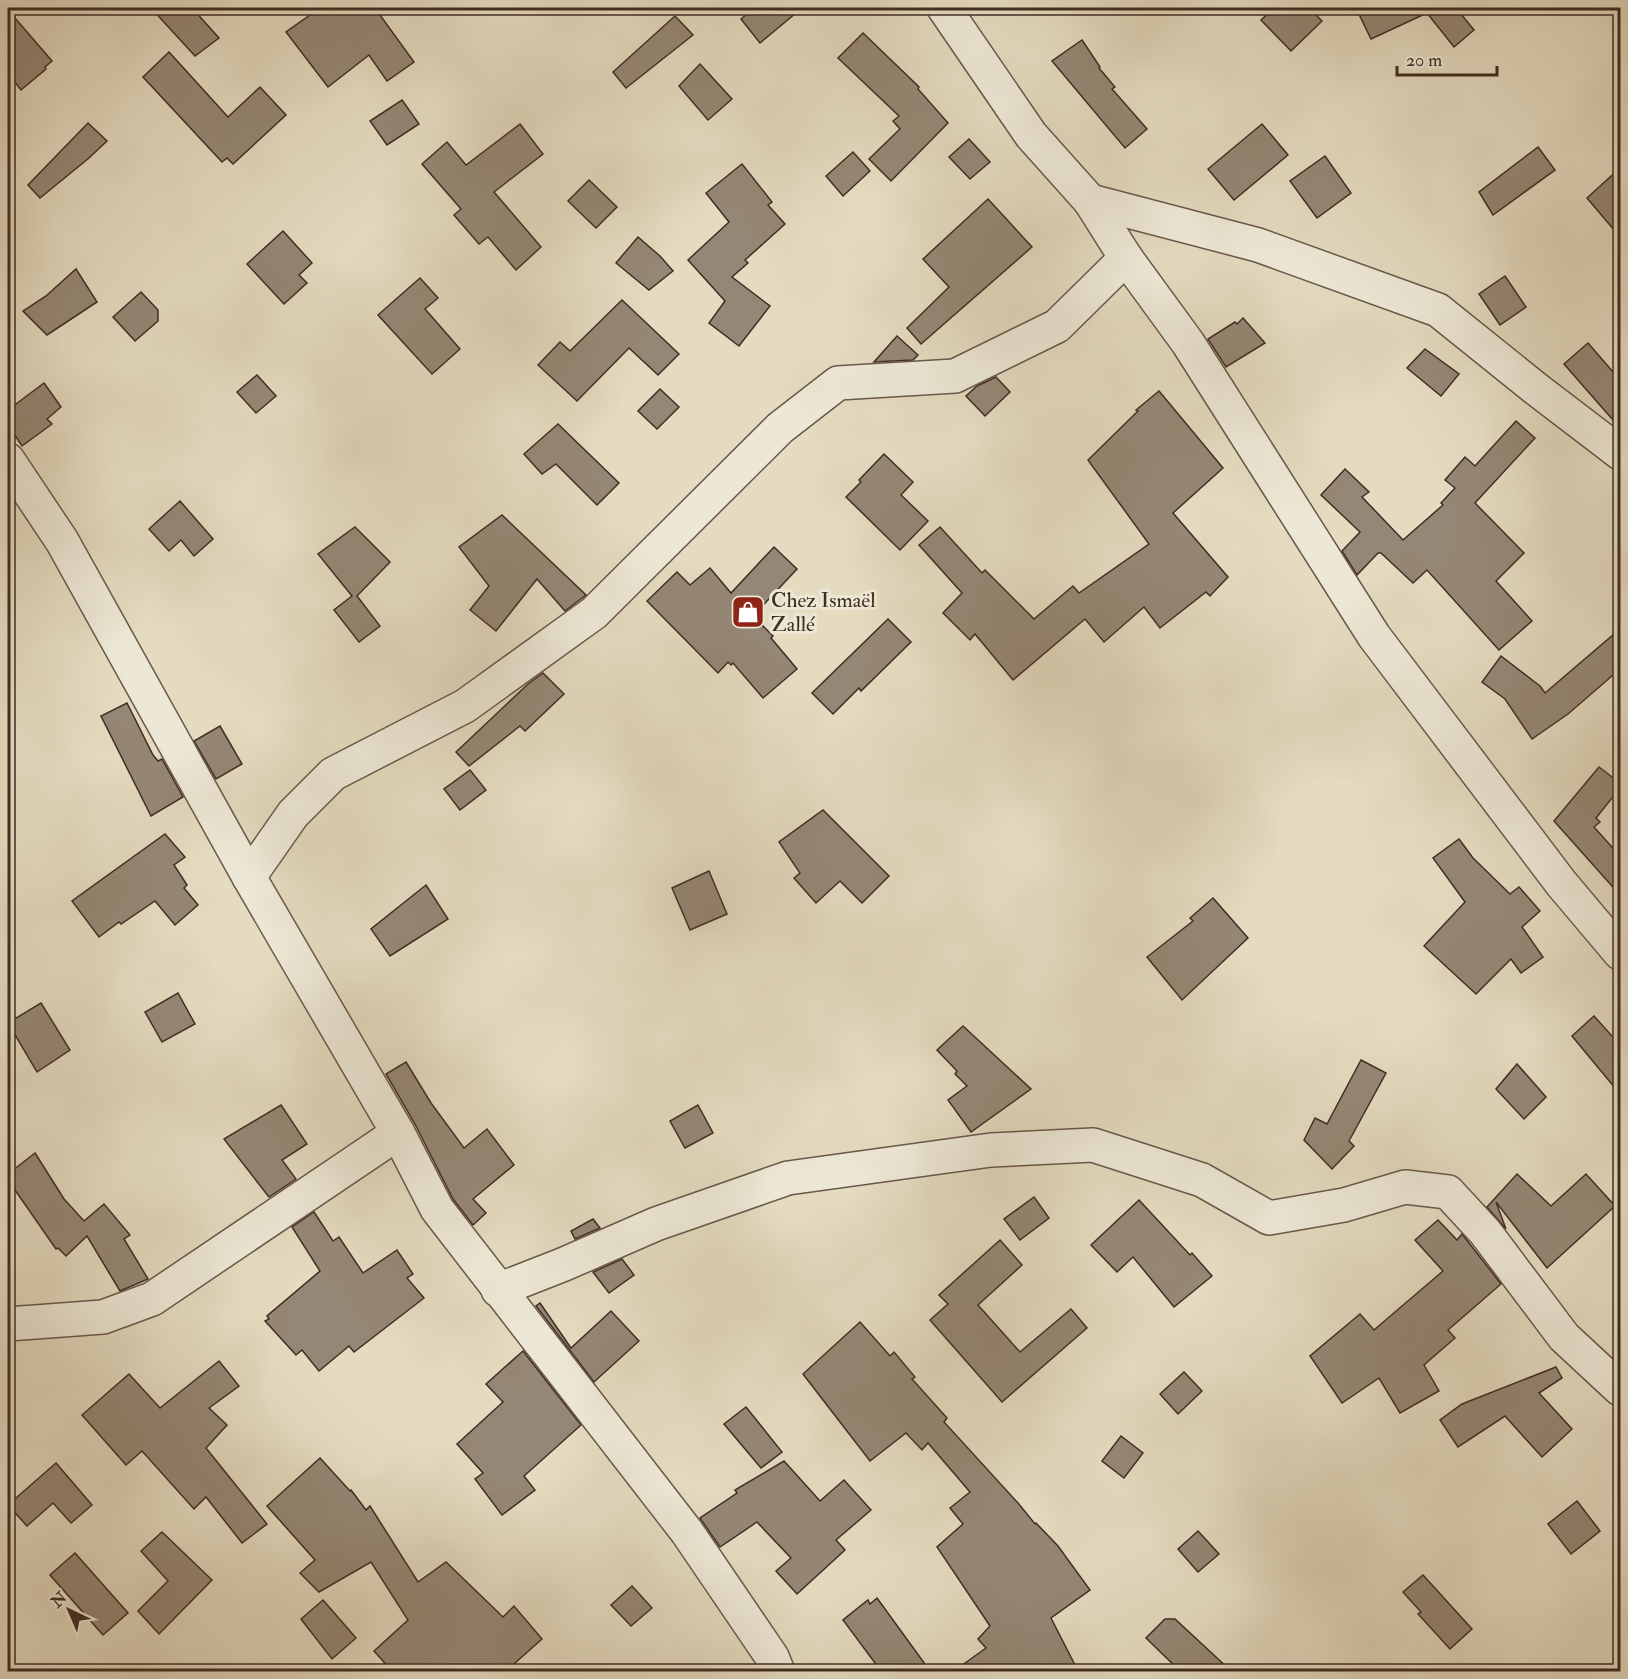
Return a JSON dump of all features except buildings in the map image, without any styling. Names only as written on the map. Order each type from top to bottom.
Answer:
[{"type":"street","points":[[944,8],[1031,135],[1090,201],[1126,258],[1188,343],[1374,636],[1561,883],[1620,953]]},
{"type":"street","points":[[1090,201],[1258,245],[1438,310],[1620,453]]},
{"type":"street","points":[[249,877],[293,814],[333,774],[465,706],[594,613],[780,428],[838,383],[955,376],[1057,326],[1126,258]]},
{"type":"street","points":[[8,460],[62,541],[249,877],[398,1133],[436,1209],[687,1532],[772,1657],[778,1671]]},
{"type":"street","points":[[8,1324],[104,1317],[152,1299],[398,1133]]},
{"type":"street","points":[[498,1290],[656,1224],[788,1178],[991,1150],[1093,1144],[1202,1180],[1269,1218],[1344,1205],[1405,1187],[1449,1192],[1485,1232],[1564,1337],[1620,1389]]},
{"type":"place","name":"Chez Ismaël Zallé","points":[[748,612]]}]
